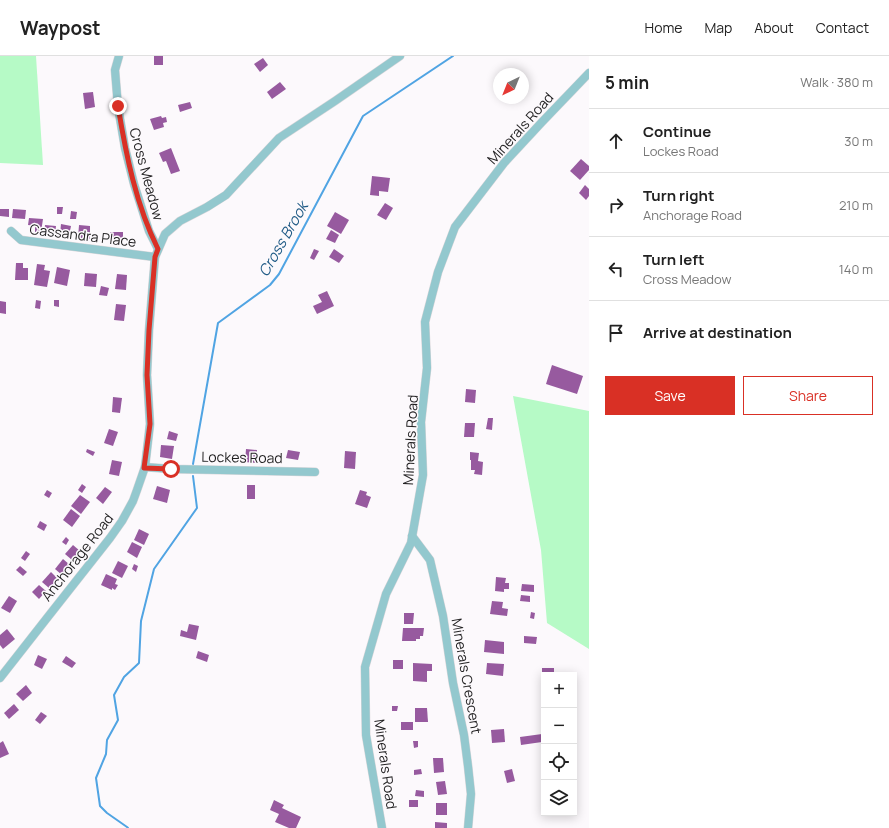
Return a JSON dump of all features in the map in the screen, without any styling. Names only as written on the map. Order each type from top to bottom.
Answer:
[{"type":"street","name":"Cross Meadow","points":[[119,56],[115,70],[118,106],[125,148],[134,184],[157,253]]},
{"type":"street","name":"Anchorage Road","points":[[0,678],[110,538],[122,521],[133,501],[144,468],[150,424],[148,368],[149,330],[157,253],[165,234],[180,221],[226,195],[279,138],[400,56]]},
{"type":"street","name":"Minerals Road","points":[[382,828],[366,735],[365,667],[386,594],[411,543],[423,475],[421,422],[427,368],[425,322],[438,272],[455,227],[504,163],[589,73]]},
{"type":"street","name":"Cassandra Place","points":[[10,231],[21,240],[157,253]]},
{"type":"street","name":"Lockes Road","points":[[144,468],[315,472]]},
{"type":"street","name":"Minerals Crescent","points":[[412,536],[430,560],[443,616],[468,766],[471,794],[468,828]]},
{"type":"green space","points":[[0,56],[36,56],[43,165],[0,163]]},
{"type":"green space","points":[[513,396],[589,411],[589,649],[547,623],[541,550]]},
{"type":"building","points":[[154,56],[163,56],[163,65],[154,65]]},
{"type":"building","points":[[263,58],[268,65],[260,72],[254,64]]},
{"type":"building","points":[[280,82],[286,89],[272,99],[267,92]]},
{"type":"building","points":[[93,92],[95,107],[85,109],[83,93]]},
{"type":"building","points":[[190,102],[192,108],[180,112],[178,105]]},
{"type":"building","points":[[161,116],[162,118],[166,117],[167,122],[163,123],[164,127],[154,130],[150,119]]},
{"type":"building","points":[[171,148],[180,171],[171,174],[166,161],[163,162],[159,153]]},
{"type":"building","points":[[581,159],[589,166],[589,170],[580,180],[570,171]]},
{"type":"building","points":[[372,176],[390,178],[388,192],[379,191],[379,196],[370,195]]},
{"type":"building","points":[[585,185],[589,189],[589,196],[586,200],[579,193]]},
{"type":"building","points":[[385,203],[393,208],[386,220],[377,215]]},
{"type":"building","points":[[57,207],[63,207],[62,214],[57,214]]},
{"type":"building","points":[[0,209],[9,209],[9,217],[0,216]]},
{"type":"building","points":[[13,209],[26,210],[25,219],[12,218]]},
{"type":"building","points":[[71,211],[77,212],[76,219],[70,219]]},
{"type":"building","points":[[335,212],[349,220],[341,234],[327,226]]},
{"type":"building","points":[[29,218],[43,219],[41,232],[35,232],[35,226],[28,225]]},
{"type":"building","points":[[61,224],[71,226],[69,236],[60,234]]},
{"type":"building","points":[[45,225],[56,226],[55,235],[44,234]]},
{"type":"building","points":[[79,225],[90,226],[90,239],[78,238]]},
{"type":"building","points":[[331,230],[339,235],[335,243],[326,239]]},
{"type":"building","points":[[110,232],[123,232],[123,244],[110,244]]},
{"type":"building","points":[[314,249],[319,251],[314,260],[310,258]]},
{"type":"building","points":[[334,249],[344,256],[339,263],[329,257]]},
{"type":"building","points":[[16,263],[23,263],[23,268],[28,268],[28,280],[15,280]]},
{"type":"building","points":[[37,264],[45,265],[44,270],[50,271],[47,287],[34,285]]},
{"type":"building","points":[[57,267],[70,270],[67,286],[54,283]]},
{"type":"building","points":[[85,273],[97,274],[96,287],[84,286]]},
{"type":"building","points":[[117,274],[127,275],[126,290],[115,289]]},
{"type":"building","points":[[101,286],[109,288],[107,296],[99,295]]},
{"type":"building","points":[[327,291],[334,306],[317,314],[313,306],[322,302],[318,295]]},
{"type":"building","points":[[36,300],[41,301],[40,309],[35,308]]},
{"type":"building","points":[[54,300],[59,300],[59,307],[54,306]]},
{"type":"building","points":[[0,301],[6,302],[6,314],[0,313]]},
{"type":"building","points":[[116,304],[126,305],[124,321],[114,320]]},
{"type":"building","points":[[552,365],[583,376],[577,394],[546,384]]},
{"type":"building","points":[[466,389],[476,390],[475,403],[465,402]]},
{"type":"building","points":[[113,397],[122,398],[120,413],[112,412]]},
{"type":"building","points":[[488,418],[493,418],[492,430],[486,429]]},
{"type":"building","points":[[465,423],[475,423],[474,437],[464,437]]},
{"type":"building","points":[[109,429],[118,432],[113,446],[104,443]]},
{"type":"building","points":[[169,431],[178,434],[176,441],[167,439]]},
{"type":"building","points":[[161,445],[174,446],[172,459],[160,457]]},
{"type":"building","points":[[87,449],[95,452],[93,456],[86,452]]},
{"type":"building","points":[[246,449],[257,450],[256,463],[245,462]]},
{"type":"building","points":[[288,450],[300,452],[298,460],[286,458]]},
{"type":"building","points":[[345,451],[356,452],[355,469],[344,468]]},
{"type":"building","points":[[470,452],[479,453],[478,461],[483,462],[482,475],[474,474],[475,470],[471,470]]},
{"type":"building","points":[[112,460],[122,462],[119,476],[109,474]]},
{"type":"building","points":[[82,484],[86,487],[82,493],[78,490]]},
{"type":"building","points":[[247,485],[255,485],[255,499],[247,499]]},
{"type":"building","points":[[157,486],[170,490],[167,503],[153,499]]},
{"type":"building","points":[[105,487],[112,492],[103,504],[96,498]]},
{"type":"building","points":[[47,490],[52,493],[49,498],[44,495]]},
{"type":"building","points":[[360,490],[367,492],[366,495],[371,497],[367,508],[355,504]]},
{"type":"building","points":[[80,495],[90,502],[81,514],[71,506]]},
{"type":"building","points":[[71,509],[80,516],[72,527],[63,520]]},
{"type":"building","points":[[40,521],[47,525],[44,531],[37,527]]},
{"type":"building","points":[[139,529],[149,534],[144,545],[134,540]]},
{"type":"building","points":[[66,537],[69,540],[66,545],[62,542]]},
{"type":"building","points":[[132,542],[142,547],[137,558],[127,552]]},
{"type":"building","points":[[73,545],[80,551],[72,560],[65,554]]},
{"type":"building","points":[[26,551],[30,554],[25,561],[21,558]]},
{"type":"building","points":[[63,559],[70,565],[62,575],[55,569]]},
{"type":"building","points":[[118,561],[128,566],[122,578],[112,573]]},
{"type":"building","points":[[134,564],[138,566],[136,572],[132,569]]},
{"type":"building","points":[[20,566],[27,572],[23,576],[16,570]]},
{"type":"building","points":[[51,572],[58,579],[49,588],[42,582]]},
{"type":"building","points":[[106,574],[117,579],[115,584],[118,585],[115,590],[101,585]]},
{"type":"building","points":[[496,577],[506,578],[505,583],[509,583],[509,589],[504,589],[504,592],[495,591]]},
{"type":"building","points":[[522,584],[534,585],[534,592],[521,591]]},
{"type":"building","points":[[39,585],[46,591],[39,599],[32,592]]},
{"type":"building","points":[[521,595],[530,596],[530,602],[520,601]]},
{"type":"building","points":[[9,596],[17,601],[10,613],[1,608]]},
{"type":"building","points":[[492,601],[503,602],[502,608],[508,609],[507,616],[490,614]]},
{"type":"building","points":[[531,612],[535,613],[534,619],[530,618]]},
{"type":"building","points":[[404,613],[414,613],[413,624],[404,624]]},
{"type":"building","points":[[189,624],[199,626],[196,640],[180,636],[181,630],[187,632]]},
{"type":"building","points":[[403,628],[424,628],[423,636],[420,636],[420,639],[416,639],[416,641],[402,641]]},
{"type":"building","points":[[7,629],[15,639],[3,649],[0,645],[0,635]]},
{"type":"building","points":[[524,636],[537,637],[536,644],[524,643]]},
{"type":"building","points":[[485,640],[504,642],[504,654],[484,652]]},
{"type":"building","points":[[198,651],[209,655],[207,662],[196,658]]},
{"type":"building","points":[[38,655],[47,659],[42,669],[34,665]]},
{"type":"building","points":[[66,656],[76,663],[72,668],[62,662]]},
{"type":"building","points":[[393,660],[403,660],[403,669],[393,669]]},
{"type":"building","points":[[413,663],[432,664],[432,671],[427,671],[427,682],[413,681]]},
{"type":"building","points":[[487,663],[504,664],[503,676],[486,674]]},
{"type":"building","points":[[542,668],[554,668],[554,672],[542,672]]},
{"type":"building","points":[[26,685],[32,693],[23,701],[16,694]]},
{"type":"building","points":[[14,704],[19,710],[9,719],[4,713]]},
{"type":"building","points":[[392,706],[398,706],[397,711],[392,711]]},
{"type":"building","points":[[415,708],[427,708],[428,722],[415,722]]},
{"type":"building","points":[[41,712],[47,716],[40,724],[35,720]]},
{"type":"building","points":[[401,722],[413,722],[413,730],[401,730]]},
{"type":"building","points":[[504,729],[505,742],[492,743],[491,730]]},
{"type":"building","points":[[541,734],[541,742],[521,745],[520,737]]},
{"type":"building","points":[[3,741],[9,754],[0,758],[0,743]]},
{"type":"building","points":[[413,741],[418,741],[418,747],[414,748]]},
{"type":"building","points":[[433,758],[443,758],[444,772],[434,773]]},
{"type":"building","points":[[421,769],[422,774],[414,775],[414,770]]},
{"type":"building","points":[[512,769],[515,781],[507,783],[504,771]]},
{"type":"building","points":[[445,781],[447,794],[438,795],[436,782]]},
{"type":"building","points":[[416,790],[424,791],[424,797],[415,796]]},
{"type":"building","points":[[274,800],[284,805],[282,808],[301,817],[296,828],[289,828],[275,822],[279,814],[270,810]]},
{"type":"building","points":[[409,800],[418,800],[418,807],[409,807]]},
{"type":"building","points":[[436,803],[447,803],[447,815],[436,815]]},
{"type":"building","points":[[435,822],[447,823],[447,828],[435,828]]},
{"type":"waterway","name":"Cross Brook","points":[[193,464],[218,323],[270,285],[279,274],[363,116],[453,56]]},
{"type":"waterway","name":"Cross Brook","points":[[128,828],[100,806],[96,778],[106,754],[107,740],[118,720],[114,695],[124,677],[139,663],[141,621],[154,569],[197,508],[193,476]]},
{"type":"route","points":[[118,106],[125,148],[134,184],[149,231],[158,249],[155,257],[149,330],[147,375],[150,424],[144,468],[171,469]]}]
